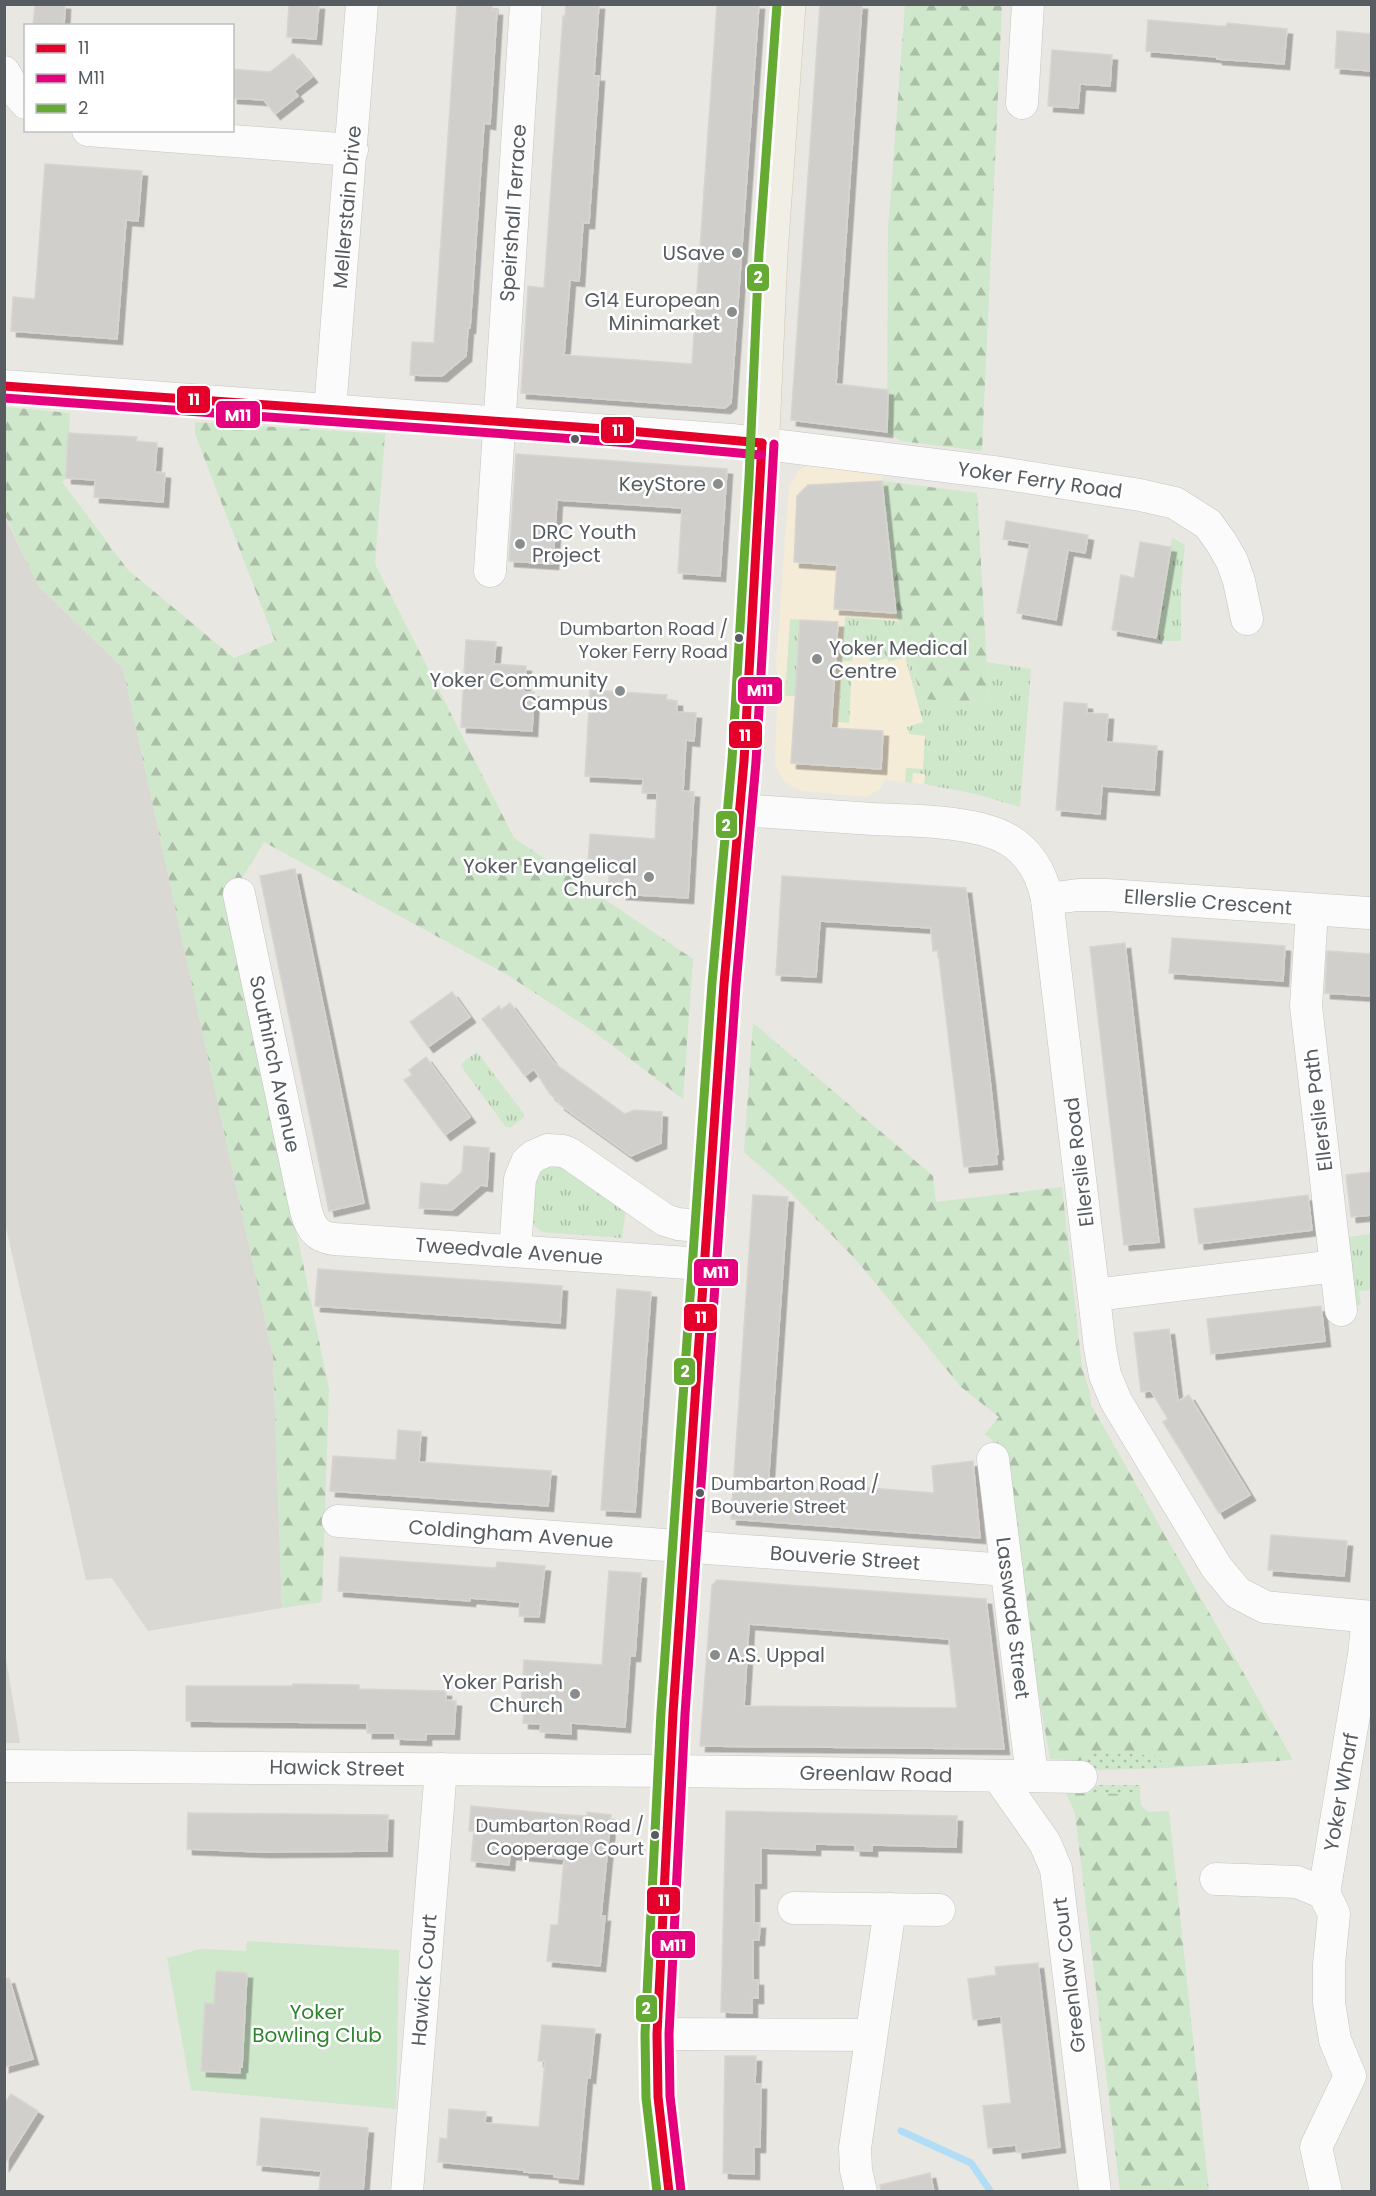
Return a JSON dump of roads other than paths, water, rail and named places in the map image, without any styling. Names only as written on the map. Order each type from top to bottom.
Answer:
[{"type":"main road","points":[[669,2192],[658,2097],[657,2034],[670,1771],[703,1264],[724,984],[740,810],[771,254],[789,4]]},
{"type":"street","name":"Mellerstain Drive","points":[[330,410],[362,4]]},
{"type":"street","name":"Speirshall Terrace","points":[[490,571],[526,4]]},
{"type":"street","points":[[1022,103],[1028,4]]},
{"type":"street","points":[[4,72],[24,101]]},
{"type":"street","points":[[114,132],[352,150]]},
{"type":"street","name":"Yoker Ferry Road","points":[[7,387],[640,432],[762,444],[1044,479],[1134,494],[1175,503],[1208,524],[1232,561],[1247,619]]},
{"type":"street","name":"Ellerslie Road","points":[[740,810],[925,821],[970,827],[995,834],[1017,845],[1033,862],[1040,875],[1047,899],[1102,1360],[1111,1389],[1189,1523],[1227,1582],[1238,1593],[1265,1607],[1370,1617]]},
{"type":"street","name":"Southinch Avenue","points":[[239,894],[306,1211],[315,1233]]},
{"type":"street","name":"Ellerslie Crescent","points":[[1047,899],[1078,895],[1107,895],[1368,913]]},
{"type":"street","name":"Ellerslie Path","points":[[1311,910],[1306,1006],[1341,1310]]},
{"type":"street","points":[[515,1251],[518,1190],[523,1169],[534,1156],[554,1149],[579,1159],[664,1220],[706,1227]]},
{"type":"street","name":"Tweedvale Avenue","points":[[315,1233],[334,1239],[703,1264]]},
{"type":"street","points":[[1094,1294],[1336,1266]]},
{"type":"street","name":"Lasswade Street","points":[[993,1459],[1032,1776]]},
{"type":"street","name":"Coldingham Avenue","points":[[338,1521],[684,1546]]},
{"type":"street","name":"Bouverie Street","points":[[684,1546],[1007,1570]]},
{"type":"street","name":"Yoker Wharf","points":[[1326,2192],[1316,2146],[1358,2062],[1335,2040],[1329,2003],[1329,1964],[1334,1914],[1324,1893],[1370,1617]]},
{"type":"street","name":"Hawick Street","points":[[4,1766],[670,1771]]},
{"type":"street","name":"Hawick Court","points":[[407,2192],[441,1769]]},
{"type":"street","name":"Greenlaw Road","points":[[670,1771],[1081,1777]]},
{"type":"street","name":"Greenlaw Court","points":[[998,1776],[1045,1843],[1056,1869],[1095,2192]]},
{"type":"street","points":[[1216,1879],[1297,1882],[1324,1893]]},
{"type":"street","points":[[794,1908],[939,1910]]},
{"type":"street","points":[[861,2192],[856,2170],[855,2148],[890,1909]]},
{"type":"street","points":[[657,2034],[871,2036]]},
{"type":"waterway","points":[[901,2131],[971,2163],[991,2192]]},
{"type":"place","name":"USave","points":[[737,253]]},
{"type":"place","name":"G14 European Minimarket","points":[[732,312]]},
{"type":"place","name":"KeyStore","points":[[718,484]]},
{"type":"place","name":"DRC Youth Project","points":[[520,544]]},
{"type":"place","name":"Dumbarton Road / Yoker Ferry Road","points":[[739,638]]},
{"type":"place","name":"Yoker Medical Centre","points":[[817,659]]},
{"type":"place","name":"Yoker Community Campus","points":[[620,691]]},
{"type":"place","name":"Yoker Evangelical Church","points":[[649,877]]},
{"type":"place","name":"Dumbarton Road / Bouverie Street","points":[[700,1493]]},
{"type":"place","name":"A.S. Uppal","points":[[715,1655]]},
{"type":"place","name":"Yoker Parish Church","points":[[575,1694]]},
{"type":"place","name":"Dumbarton Road / Cooperage Court","points":[[655,1835]]},
{"type":"park label","name":"Yoker Bowling Club","points":[[317,2024]]}]
